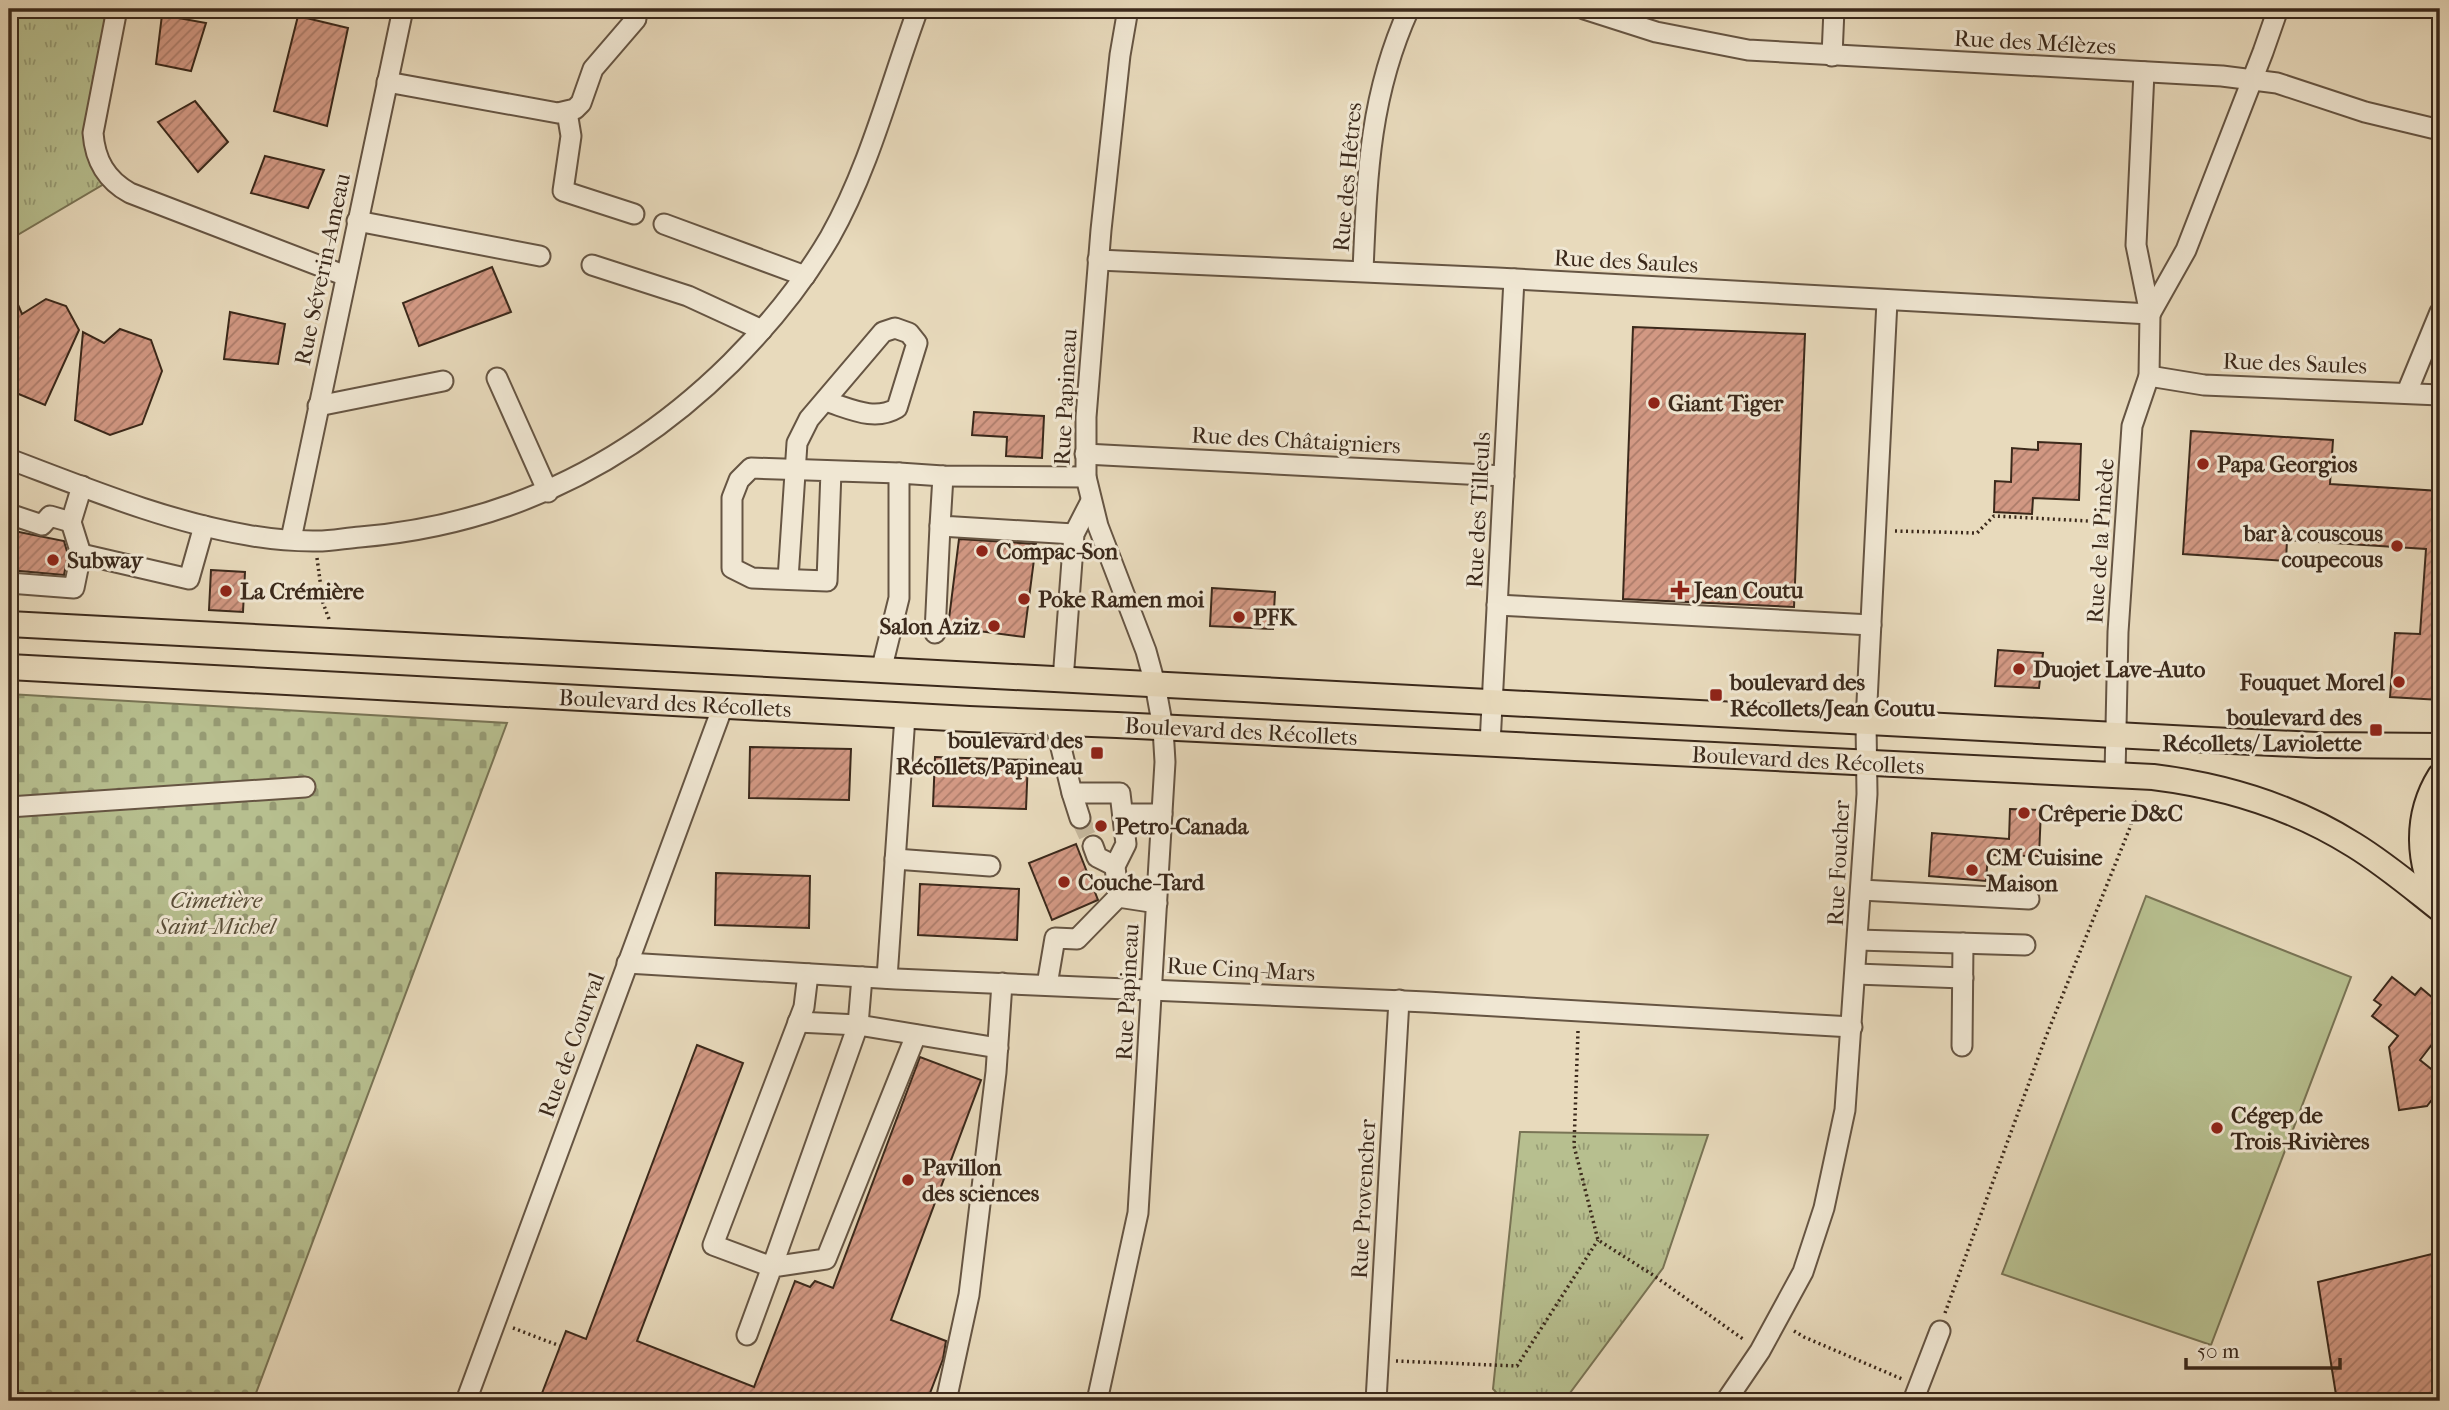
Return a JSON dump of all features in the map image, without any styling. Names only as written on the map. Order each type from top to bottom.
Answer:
[{"type":"main road","name":"Boulevard des Récollets","points":[[9,624],[2115,735],[2317,745],[2440,746]]},
{"type":"main road","name":"Boulevard des Récollets","points":[[9,667],[905,716],[2153,777],[2204,785],[2253,797],[2285,809],[2354,845],[2394,872],[2440,909]]},
{"type":"main road","points":[[2440,776],[2426,807],[2422,832],[2426,871],[2440,904]]},
{"type":"street","points":[[117,9],[93,133],[96,154],[104,172],[130,193],[346,276]]},
{"type":"street","name":"Rue Séverin-Ameau","points":[[291,540],[402,9]]},
{"type":"street","points":[[9,459],[204,526],[248,536],[315,542],[394,534],[456,522],[548,492],[596,467],[662,424],[705,389],[762,330],[805,276],[829,239],[858,180],[918,9]]},
{"type":"street","name":"Rue Papineau","points":[[1097,1401],[1136,1227],[1165,762],[1156,684],[1108,554],[1086,477],[1086,417],[1098,260],[1120,55],[1128,9]]},
{"type":"street","name":"Rue des Hêtres","points":[[1363,271],[1368,167],[1373,125],[1388,60],[1409,9]]},
{"type":"street","name":"Rue des Mélèzes","points":[[1584,9],[1656,32],[1768,52],[2222,76],[2277,83],[2365,112],[2440,130]]},
{"type":"street","points":[[1832,56],[1834,9]]},
{"type":"street","name":"Rue de la Pinède","points":[[2150,314],[2186,250],[2278,9]]},
{"type":"street","points":[[387,82],[568,113],[581,103],[593,69],[636,19]]},
{"type":"street","name":"Rue de la Pinède","points":[[2115,775],[2118,632],[2132,426],[2150,376],[2150,314],[2136,246],[2144,72]]},
{"type":"street","points":[[568,113],[571,135],[563,191],[634,214]]},
{"type":"street","points":[[357,221],[540,256]]},
{"type":"street","points":[[664,224],[805,276]]},
{"type":"street","name":"Rue des Saules","points":[[1098,260],[1363,271],[2150,314]]},
{"type":"street","points":[[592,265],[688,296],[762,330]]},
{"type":"street","name":"Rue des Tilleuls","points":[[1490,744],[1514,279]]},
{"type":"street","name":"Rue Foucher","points":[[1726,1401],[1760,1351],[1808,1260],[1827,1195],[1844,1120],[1867,794],[1866,722],[1887,301]]},
{"type":"street","points":[[2407,392],[2440,312]]},
{"type":"street","points":[[788,579],[793,470],[797,443],[809,419],[883,332],[895,328],[909,333],[918,343],[897,408],[888,414],[874,416],[825,401]]},
{"type":"street","name":"Rue des Saules","points":[[2150,376],[2204,385],[2440,394]]},
{"type":"street","points":[[497,378],[548,492]]},
{"type":"street","points":[[318,406],[443,380]]},
{"type":"street","name":"Rue des Châtaigniers","points":[[1085,454],[1504,476]]},
{"type":"street","points":[[831,471],[827,581],[752,578],[732,568],[732,498],[739,480],[751,468],[899,473],[943,476],[1086,477]]},
{"type":"street","points":[[881,671],[899,598],[899,473]]},
{"type":"street","points":[[935,632],[943,476]]},
{"type":"street","points":[[9,583],[74,588],[81,554],[71,522],[82,486]]},
{"type":"street","points":[[1062,680],[1074,534],[1091,501]]},
{"type":"street","points":[[9,514],[42,525],[50,516],[71,522]]},
{"type":"street","points":[[81,554],[189,579],[204,526]]},
{"type":"street","points":[[940,526],[1074,534]]},
{"type":"street","points":[[1497,605],[1871,625]]},
{"type":"street","name":"Rue de Courval","points":[[466,1401],[723,706]]},
{"type":"street","points":[[887,978],[905,716]]},
{"type":"street","points":[[1055,723],[1080,818]]},
{"type":"street","points":[[9,807],[305,787]]},
{"type":"street","points":[[1047,985],[1055,938],[1077,939],[1118,897],[1115,866],[1126,844],[1120,793],[1072,793]]},
{"type":"street","points":[[1123,814],[1162,814]]},
{"type":"street","points":[[1093,846],[1097,857],[1115,866]]},
{"type":"street","points":[[895,859],[990,866]]},
{"type":"street","points":[[1861,890],[2029,899]]},
{"type":"street","points":[[1118,897],[1157,903]]},
{"type":"street","points":[[1858,940],[2025,945]]},
{"type":"street","points":[[1962,1046],[1963,943]]},
{"type":"street","name":"Rue Cinq-Mars","points":[[627,964],[1399,1000],[1852,1027]]},
{"type":"street","points":[[807,974],[804,1007],[713,1245],[772,1267],[827,1259],[916,1035]]},
{"type":"street","points":[[1856,974],[1963,978]]},
{"type":"street","points":[[747,1335],[858,1025],[862,976]]},
{"type":"street","points":[[946,1401],[969,1295],[998,1048],[1002,983]]},
{"type":"street","name":"Rue Provencher","points":[[1376,1401],[1399,1000]]},
{"type":"street","points":[[798,1022],[858,1025],[998,1048]]},
{"type":"street","points":[[1917,1392],[1940,1331]]},
{"type":"path","points":[[1875,530],[1977,533],[1994,516],[2127,523]]},
{"type":"path","points":[[315,542],[323,603],[336,641]]},
{"type":"path","points":[[1940,1331],[2045,1039],[2131,825],[2135,802],[2132,796]]},
{"type":"path","points":[[1579,1012],[1574,1146],[1598,1240],[1653,1275],[1760,1351]]},
{"type":"path","points":[[1378,1360],[1517,1366],[1598,1240]]},
{"type":"path","points":[[1778,1320],[1804,1337],[1900,1379],[1917,1392]]},
{"type":"path","points":[[495,1322],[560,1346]]},
{"type":"green space","points":[[9,9],[114,9],[90,121],[109,181],[9,240]]},
{"type":"green space","name":"Cimetière Saint-Michel","points":[[9,694],[507,723],[253,1401],[9,1401]]},
{"type":"green space","points":[[2146,896],[2351,977],[2211,1345],[2002,1274]]},
{"type":"green space","points":[[1520,1132],[1708,1135],[1663,1268],[1564,1401],[1504,1401],[1493,1389]]},
{"type":"building","points":[[162,15],[206,23],[191,71],[156,64]]},
{"type":"building","points":[[298,16],[348,28],[327,126],[274,111]]},
{"type":"building","points":[[195,101],[228,142],[198,172],[158,122]]},
{"type":"building","points":[[265,156],[324,170],[308,208],[251,193]]},
{"type":"building","points":[[492,267],[511,312],[419,346],[403,303]]},
{"type":"building","points":[[9,284],[22,314],[46,299],[66,306],[79,330],[45,405],[9,390]]},
{"type":"building","points":[[230,312],[285,324],[278,364],[224,359]]},
{"type":"building","points":[[1633,327],[1805,334],[1794,607],[1623,599]]},
{"type":"building","points":[[120,329],[151,340],[162,371],[142,424],[110,435],[75,420],[83,332],[104,343]]},
{"type":"building","points":[[974,412],[1044,416],[1042,458],[1006,456],[1007,437],[972,435]]},
{"type":"building","points":[[2191,431],[2333,440],[2330,484],[2440,491],[2440,700],[2390,697],[2395,633],[2420,634],[2426,549],[2287,540],[2286,561],[2183,554]]},
{"type":"building","points":[[2038,442],[2081,444],[2079,500],[2033,498],[2032,514],[1994,512],[1995,481],[2011,482],[2012,448],[2038,450]]},
{"type":"building","points":[[9,530],[64,541],[68,555],[64,575],[9,570]]},
{"type":"building","points":[[959,539],[1036,544],[1024,637],[948,627]]},
{"type":"building","points":[[211,570],[245,572],[243,612],[209,610]]},
{"type":"building","points":[[1212,588],[1275,592],[1273,629],[1210,626]]},
{"type":"building","name":"Duojet Lave-Auto","points":[[1998,650],[2043,653],[2039,688],[1995,686]]},
{"type":"building","points":[[750,747],[851,749],[849,800],[749,798]]},
{"type":"building","points":[[935,757],[1028,760],[1026,809],[933,806]]},
{"type":"building","points":[[2010,809],[2041,810],[2039,856],[1988,855],[1986,881],[1929,876],[1932,833],[2009,839]]},
{"type":"building","name":"Couche-Tard","points":[[1076,844],[1098,900],[1052,920],[1029,863]]},
{"type":"building","points":[[716,873],[810,876],[809,928],[715,925]]},
{"type":"building","points":[[920,884],[1019,889],[1017,940],[918,935]]},
{"type":"building","points":[[2392,977],[2415,995],[2421,988],[2440,1004],[2440,1034],[2420,1060],[2440,1076],[2440,1089],[2427,1106],[2399,1110],[2389,1047],[2398,1036],[2372,1016],[2381,1005],[2374,1000]]},
{"type":"building","name":"Pavillon des sciences","points":[[697,1045],[743,1063],[637,1341],[754,1387],[795,1281],[810,1287],[815,1281],[833,1288],[920,1057],[981,1080],[891,1320],[946,1341],[943,1359],[927,1401],[539,1401],[566,1331],[586,1339]]},
{"type":"building","points":[[2440,1252],[2440,1401],[2337,1401],[2318,1282]]},
{"type":"tunnel","points":[[1080,818],[1093,846]]},
{"type":"place","name":"Giant Tiger","points":[[1654,403]]},
{"type":"place","name":"Papa Georgios","points":[[2203,464]]},
{"type":"place","name":"bar à couscous coupecous","points":[[2397,546]]},
{"type":"place","name":"Compac-Son","points":[[982,551]]},
{"type":"place","name":"Subway","points":[[53,560]]},
{"type":"place","name":"Jean Coutu","points":[[1680,590]]},
{"type":"place","name":"La Crémière","points":[[226,591]]},
{"type":"place","name":"Poke Ramen moi","points":[[1024,599]]},
{"type":"place","name":"PFK","points":[[1239,617]]},
{"type":"place","name":"Salon Aziz","points":[[994,626]]},
{"type":"place","name":"Duojet Lave-Auto","points":[[2019,669]]},
{"type":"place","name":"Fouquet Morel","points":[[2399,682]]},
{"type":"place","name":"boulevard des Récollets/Jean Coutu","points":[[1716,695]]},
{"type":"place","name":"boulevard des Récollets/ Laviolette","points":[[2376,730]]},
{"type":"place","name":"boulevard des Récollets/Papineau","points":[[1097,753]]},
{"type":"place","name":"Crêperie D&C","points":[[2024,813]]},
{"type":"place","name":"Petro-Canada","points":[[1101,826]]},
{"type":"place","name":"CM Cuisine Maison","points":[[1972,870]]},
{"type":"place","name":"Couche-Tard","points":[[1064,882]]},
{"type":"place","name":"Cégep de Trois-Rivières","points":[[2217,1128]]},
{"type":"place","name":"Pavillon des sciences","points":[[908,1180]]}]
